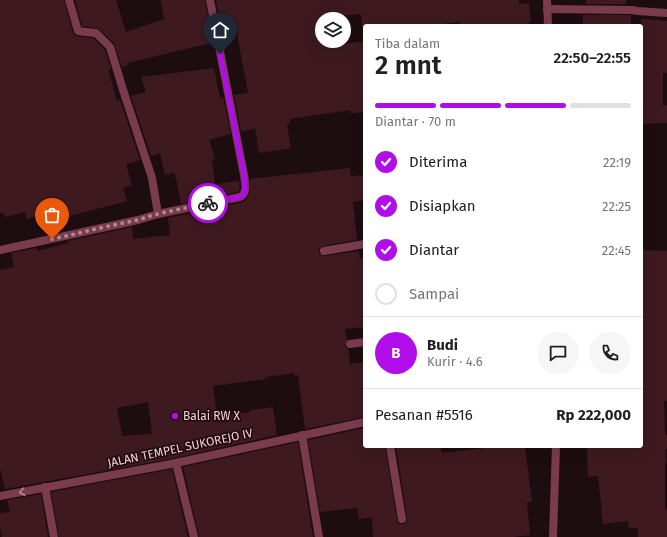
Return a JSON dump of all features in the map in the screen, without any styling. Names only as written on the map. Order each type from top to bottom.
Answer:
[{"type":"street","points":[[69,0],[78,31],[96,33],[110,47],[152,178],[158,214]]},
{"type":"street","points":[[0,250],[73,235],[158,214],[240,197],[243,195],[245,192],[244,175],[210,0]]},
{"type":"street","points":[[547,0],[548,24]]},
{"type":"street","points":[[547,9],[632,10],[667,13]]},
{"type":"street","points":[[324,251],[363,244]]},
{"type":"street","points":[[350,344],[363,342]]},
{"type":"street","name":"JALAN TEMPEL SUKOREJO IV","points":[[0,496],[176,463],[363,422]]},
{"type":"street","points":[[302,435],[319,537]]},
{"type":"street","points":[[390,448],[402,519]]},
{"type":"street","points":[[552,537],[556,448]]},
{"type":"street","points":[[176,463],[194,537]]},
{"type":"street","points":[[45,487],[54,537]]},
{"type":"building","points":[[0,0],[64,0],[74,35],[93,38],[105,50],[111,69],[108,70],[117,101],[120,100],[140,160],[126,164],[132,185],[123,188],[127,201],[62,218],[59,208],[27,219],[25,212],[5,217],[4,213],[0,213]]},
{"type":"building","points":[[75,0],[116,0],[126,32],[164,19],[161,0],[205,0],[211,33],[209,33],[211,43],[128,63],[128,65],[122,67],[114,43],[99,29],[82,26]]},
{"type":"building","points":[[216,0],[519,0],[519,4],[529,3],[531,22],[527,24],[459,24],[459,22],[444,24],[363,24],[362,26],[361,14],[351,15],[351,12],[315,12],[315,48],[351,48],[351,43],[363,41],[363,112],[351,113],[350,110],[290,119],[290,123],[287,124],[291,148],[259,153],[255,128],[241,132],[234,95],[248,93],[236,28],[222,31]]},
{"type":"building","points":[[586,0],[626,0],[626,4],[586,4]]},
{"type":"building","points":[[583,15],[631,15],[631,24],[583,24]]},
{"type":"building","points":[[641,19],[667,21],[667,73],[663,73],[663,106],[667,105],[667,123],[643,124],[643,24],[641,24]]},
{"type":"building","points":[[214,68],[220,98],[223,97],[231,134],[209,140],[215,159],[212,160],[215,184],[239,181],[240,189],[238,192],[181,204],[174,173],[165,175],[160,153],[151,156],[131,96],[146,92],[141,77]]},
{"type":"building","points":[[350,168],[351,176],[363,175],[363,200],[353,202],[357,240],[323,246],[319,249],[319,252],[320,255],[325,256],[359,251],[360,258],[363,258],[363,327],[345,329],[347,340],[345,347],[348,349],[350,364],[363,362],[363,417],[305,429],[298,375],[294,376],[294,373],[265,377],[265,379],[213,386],[217,416],[250,412],[250,410],[273,407],[277,435],[175,458],[5,489],[0,469],[0,270],[14,267],[11,253],[37,248],[37,251],[69,243],[68,241],[132,227],[133,239],[170,235],[168,218],[243,202],[250,192],[250,179]],"holes":[[[148,402],[152,434],[122,436],[117,408]]]},
{"type":"building","points":[[643,250],[667,251],[667,401],[664,401],[665,435],[667,435],[667,449],[665,449],[665,510],[667,509],[667,537],[638,537],[638,528],[629,528],[628,521],[603,524],[598,476],[588,477],[587,448],[643,448]]},
{"type":"building","points":[[363,428],[363,448],[385,448],[397,520],[400,524],[406,523],[407,518],[396,448],[441,448],[442,453],[484,448],[525,448],[532,502],[527,502],[530,535],[513,537],[373,537],[372,517],[359,519],[357,508],[320,512],[308,440]]},
{"type":"building","points":[[298,442],[313,537],[199,537],[183,467]]},
{"type":"building","points":[[172,469],[188,537],[59,537],[51,492]]},
{"type":"building","points":[[41,494],[48,537],[2,537],[0,513],[10,512],[7,500]]},
{"type":"way so far","points":[[52,239],[208,203]]},
{"type":"place","name":"Balai RW X","points":[[175,416]]},
{"type":"route","points":[[208,203],[240,197],[245,192],[244,175],[220,54]]}]
